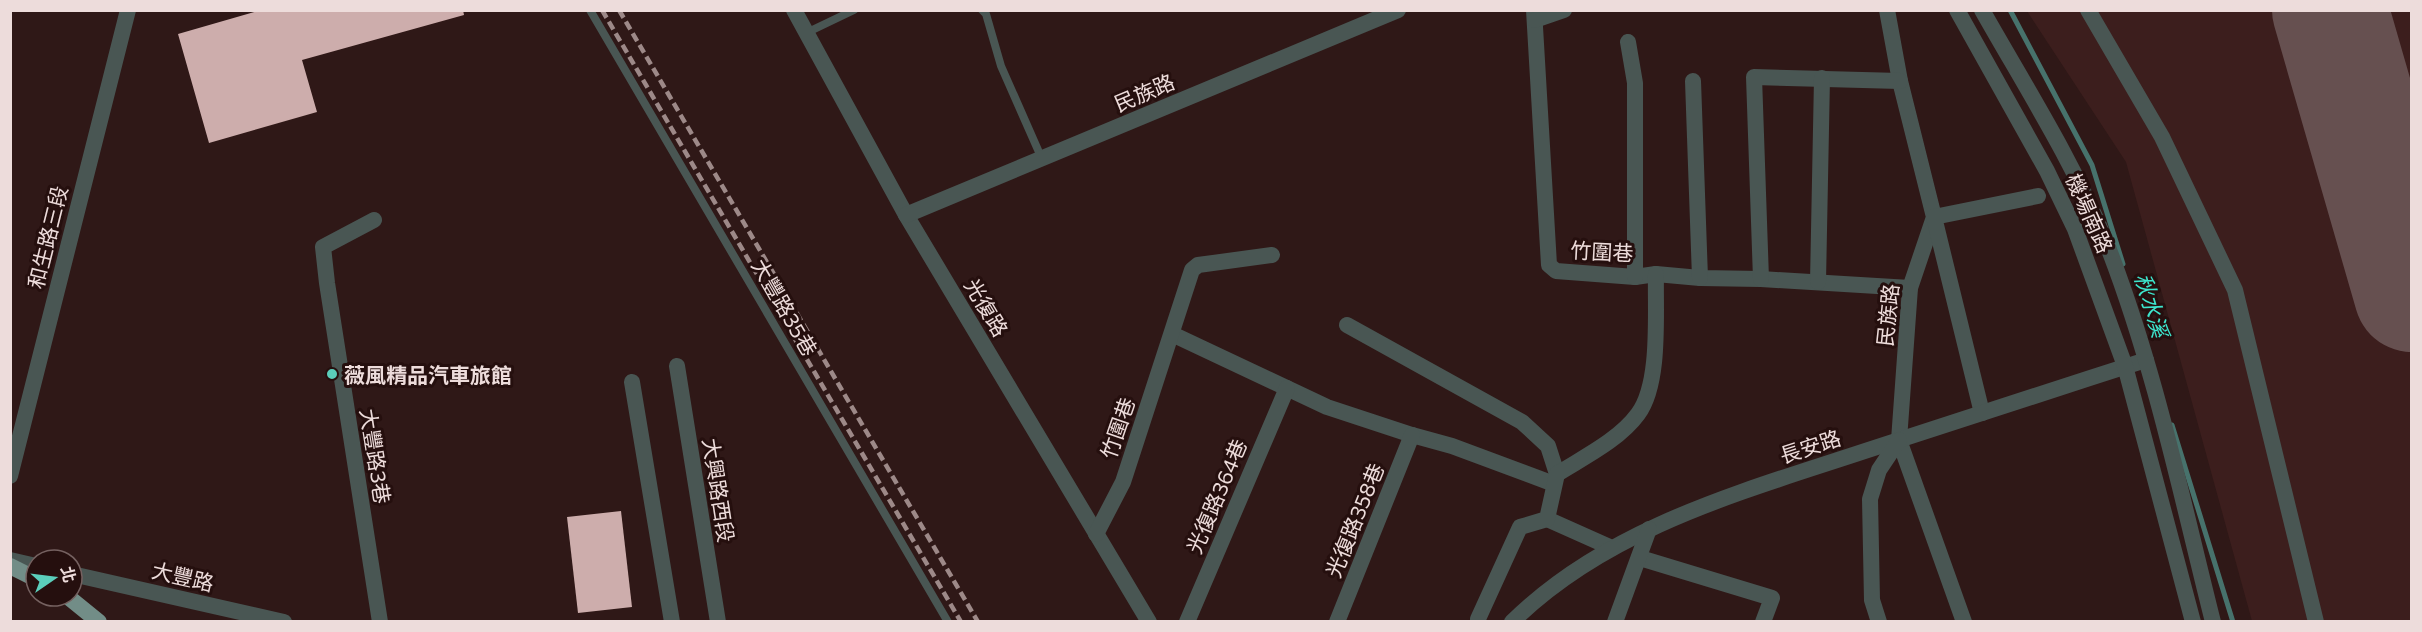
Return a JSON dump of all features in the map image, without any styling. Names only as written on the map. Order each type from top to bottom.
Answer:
[{"type":"main road","points":[[10,566],[24,573]]},
{"type":"main road","points":[[82,608],[99,621]]},
{"type":"street","name":"和生路三段","points":[[10,476],[128,10]]},
{"type":"street","name":"光復路","points":[[794,10],[906,215],[1149,621]]},
{"type":"street","name":"民族路","points":[[906,215],[1398,10]]},
{"type":"street","points":[[1534,15],[1564,10]]},
{"type":"street","points":[[1887,10],[1900,81],[1982,413]]},
{"type":"street","name":"機場南路","points":[[1957,10],[2047,171],[2075,229],[2125,366],[2193,621]]},
{"type":"street","name":"機場南路","points":[[1982,10],[2074,175],[2105,242],[2145,360],[2213,621]]},
{"type":"street","points":[[2088,10],[2162,137],[2235,290],[2316,621]]},
{"type":"street","name":"竹圍巷","points":[[1534,15],[1549,265],[1556,271],[1635,277],[1656,274],[1910,288]]},
{"type":"street","points":[[1628,42],[1635,83],[1635,277]]},
{"type":"street","points":[[1761,279],[1754,77],[1900,81]]},
{"type":"street","points":[[1818,282],[1822,78]]},
{"type":"street","points":[[1693,81],[1700,278]]},
{"type":"street","points":[[1934,217],[2038,196]]},
{"type":"street","name":"民族路","points":[[1934,217],[1910,288],[1899,440],[1964,621]]},
{"type":"street","name":"大豐路3巷","points":[[374,220],[323,247],[380,621]]},
{"type":"street","name":"竹圍巷","points":[[1096,534],[1123,483],[1192,270],[1198,265],[1272,255]]},
{"type":"street","points":[[1555,479],[1612,438],[1638,415],[1644,404],[1652,381],[1656,274]]},
{"type":"street","points":[[1347,325],[1522,422],[1548,446],[1555,479],[1547,519]]},
{"type":"street","points":[[1172,334],[1327,407],[1555,479]]},
{"type":"street","name":"長安路","points":[[1512,621],[1537,597],[1612,548],[1649,529],[1723,498],[2145,360]]},
{"type":"street","name":"大興路西段","points":[[677,366],[718,621]]},
{"type":"street","points":[[632,382],[672,621]]},
{"type":"street","name":"光復路364巷","points":[[1187,621],[1287,388]]},
{"type":"street","name":"光復路358巷","points":[[1337,621],[1412,435]]},
{"type":"street","points":[[1879,621],[1872,600],[1870,499],[1879,470],[1899,440]]},
{"type":"street","points":[[1478,619],[1520,527],[1547,519],[1612,548]]},
{"type":"street","points":[[1615,621],[1649,529]]},
{"type":"street","points":[[1640,558],[1772,598],[1762,621]]},
{"type":"street","name":"大豐路","points":[[84,577],[284,621]]},
{"type":"lane","name":"大豐路35巷","points":[[591,10],[948,621]]},
{"type":"lane","points":[[806,33],[854,10]]},
{"type":"lane","points":[[982,10],[986,14],[1001,66],[1042,159]]},
{"type":"shaded area","points":[[2027,11],[2411,11],[2411,621],[2252,621],[2126,162]]},
{"type":"building","points":[[261,10],[463,10],[464,15],[302,60],[317,112],[209,143],[178,34]]},
{"type":"building","points":[[621,511],[632,607],[578,613],[567,517]]},
{"type":"waterway","name":"秋水溪","points":[[2010,10],[2092,165],[2123,264]]},
{"type":"waterway","name":"秋水溪","points":[[2172,425],[2233,622]]},
{"type":"taxiway","points":[[2357,105],[2412,142]]},
{"type":"runway","points":[[2330,10],[2412,294]]},
{"type":"railway","points":[[602,10],[961,622]]},
{"type":"railway","points":[[619,10],[978,622]]},
{"type":"place","name":"薇風精品汽車旅館","points":[[332,374]]}]
